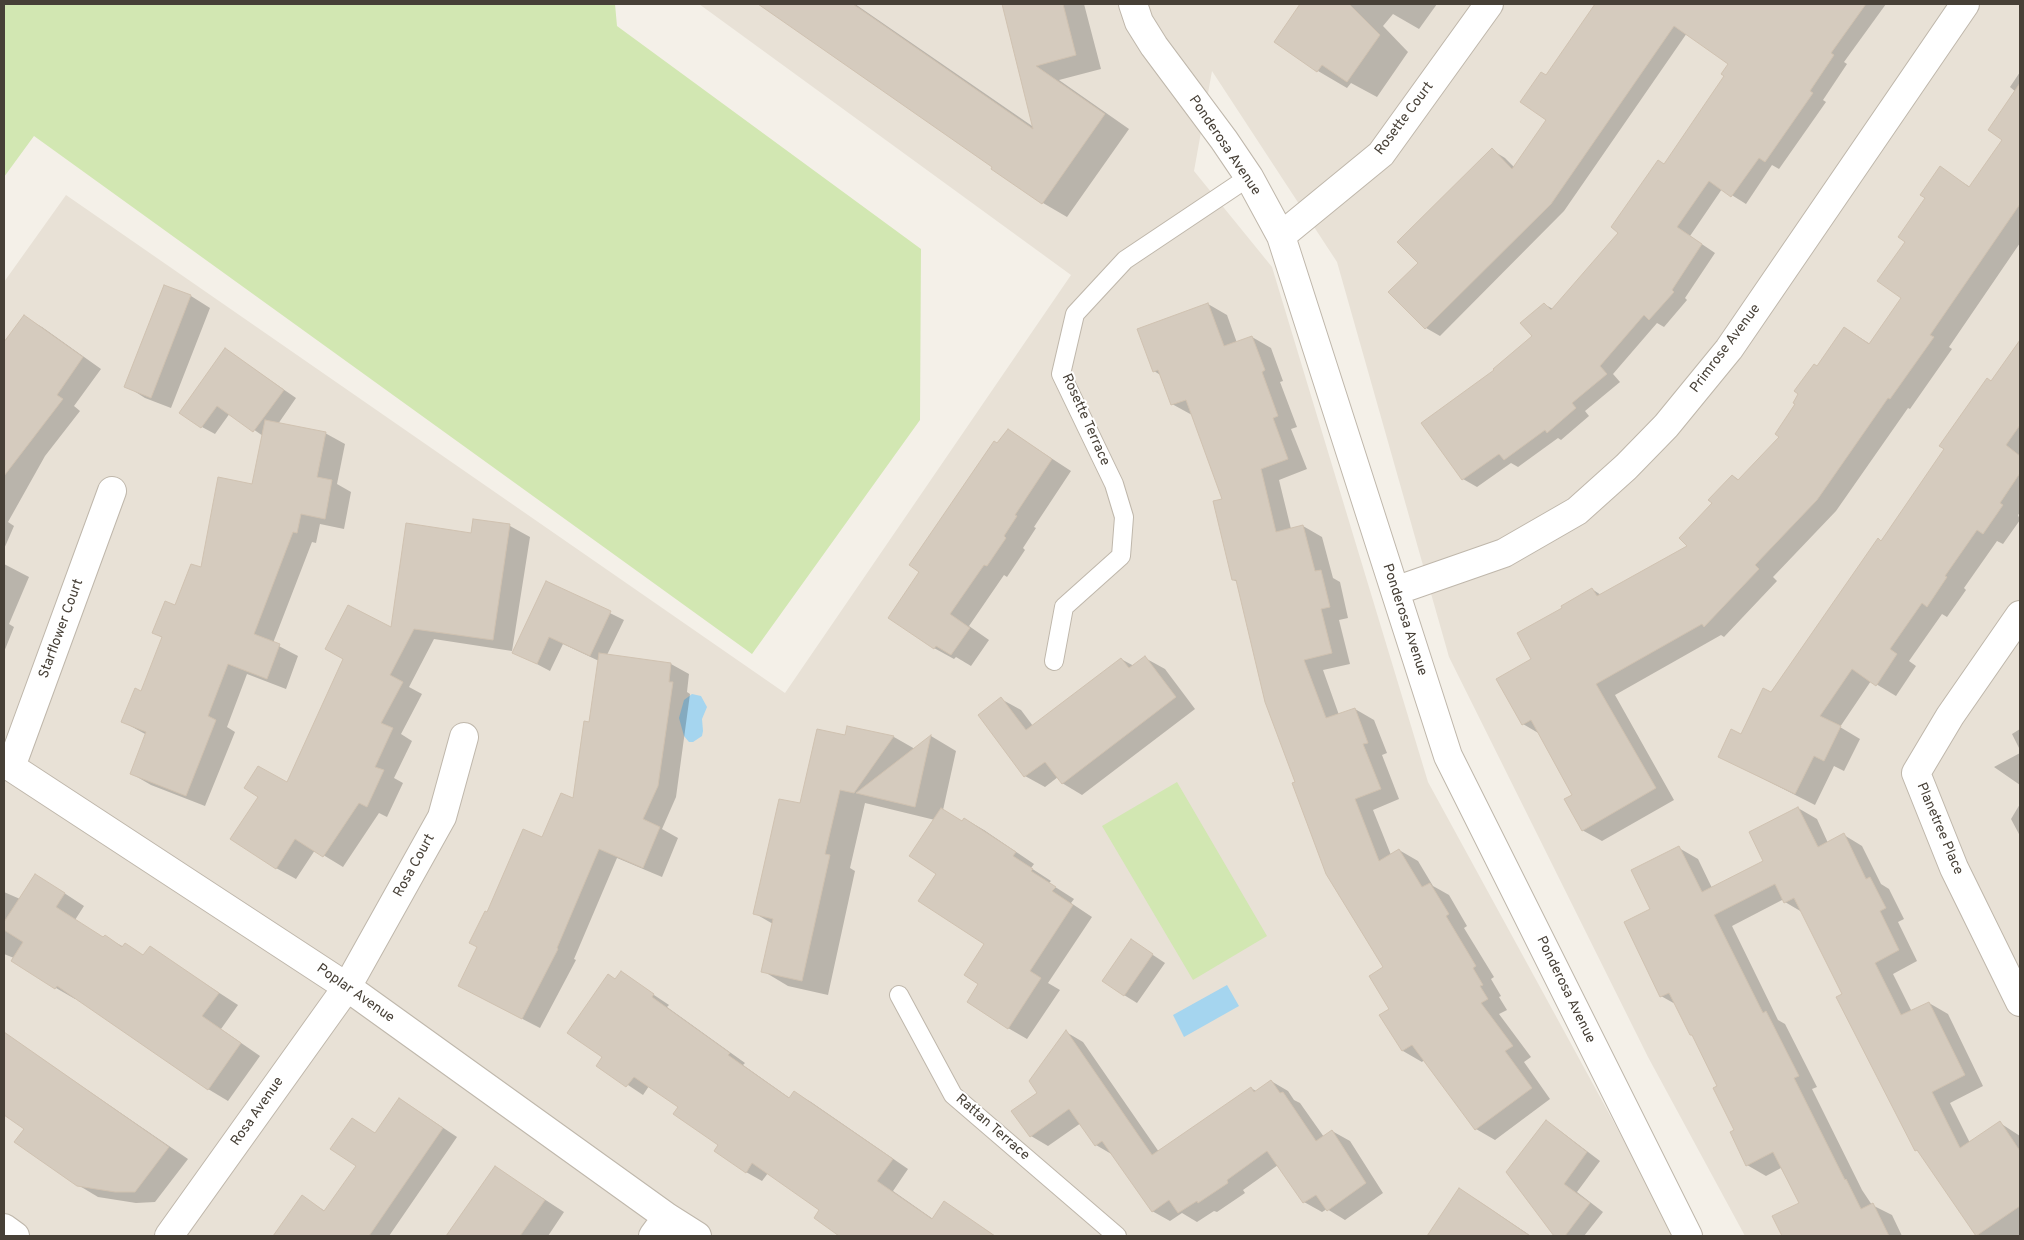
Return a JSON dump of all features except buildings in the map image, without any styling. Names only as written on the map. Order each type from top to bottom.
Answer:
[{"type":"street","name":"Ponderosa Avenue","points":[[1133,4],[1139,22],[1154,46],[1249,177],[1280,236],[1448,756],[1688,1236]]},
{"type":"street","name":"Rosette Court","points":[[1280,236],[1381,154],[1488,4]]},
{"type":"street","name":"Primrose Avenue","points":[[1395,591],[1504,553],[1577,510],[1626,467],[1666,426],[1729,349],[1964,4]]},
{"type":"street","name":"Starflower Court","points":[[7,766],[112,491]]},
{"type":"street","name":"Planetree Place","points":[[2020,615],[1950,716],[1916,773],[1954,868],[2020,1002]]},
{"type":"street","name":"Rosa Court","points":[[347,987],[442,817],[464,737]]},
{"type":"street","name":"Poplar Avenue","points":[[7,766],[347,987],[660,1226],[697,1236]]},
{"type":"street","name":"Rosa Avenue","points":[[169,1236],[347,987]]},
{"type":"street","points":[[4,1228],[15,1236]]},
{"type":"lane","name":"Rosette Terrace","points":[[1054,661],[1064,607],[1121,556],[1124,516],[1114,484],[1061,374],[1075,314],[1125,260],[1249,177]]},
{"type":"lane","name":"Rattan Terrace","points":[[899,995],[954,1095],[1117,1236]]},
{"type":"shaded area","points":[[699,4],[2020,4],[2020,1236],[1745,1236],[1648,1057],[1449,657],[1337,262],[1212,71],[1194,171],[1272,267],[1428,782],[1676,1236],[4,1236],[4,282],[66,195],[785,693],[1071,275]]},
{"type":"green space","points":[[4,4],[615,4],[617,26],[921,249],[920,420],[752,654],[34,136],[4,177]]},
{"type":"green space","points":[[1177,782],[1267,936],[1193,980],[1102,826]]},
{"type":"water","points":[[692,694],[701,696],[707,707],[702,719],[702,736],[693,742],[689,742],[684,736],[679,718],[684,700]]},
{"type":"water","points":[[1227,985],[1239,1006],[1184,1037],[1173,1015]]}]
